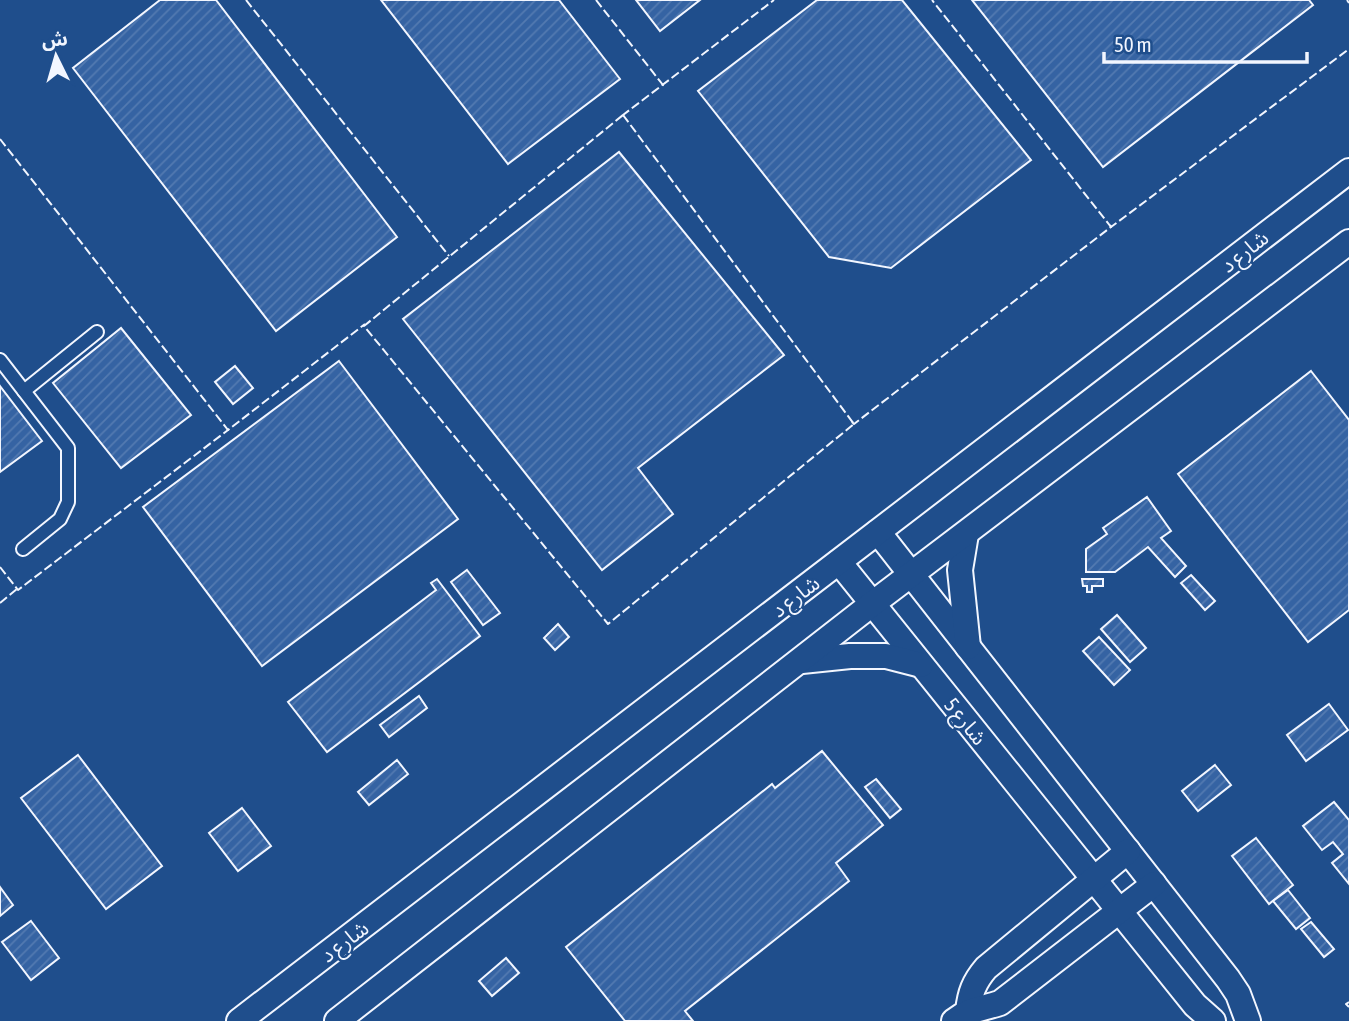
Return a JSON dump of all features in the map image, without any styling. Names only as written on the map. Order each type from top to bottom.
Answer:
[{"type":"street","name":"شارع د","points":[[239,1021],[1349,171]]},
{"type":"street","points":[[337,1021],[872,604],[1349,242]]},
{"type":"street","points":[[878,532],[1228,979],[1238,994],[1248,1021]]},
{"type":"street","points":[[966,534],[960,570],[968,648]]},
{"type":"street","name":"شارع 5","points":[[839,562],[1195,1005],[1213,1021]]},
{"type":"street","points":[[801,661],[850,656],[886,656],[921,665]]},
{"type":"street","points":[[961,1016],[975,980],[985,968],[1128,851]]},
{"type":"street","points":[[961,1016],[1000,1003],[1154,884]]},
{"type":"lane","points":[[24,391],[97,332]]},
{"type":"lane","points":[[0,360],[68,447],[68,502],[60,519],[23,549]]},
{"type":"building","points":[[160,0],[216,0],[397,237],[276,331],[73,68]]},
{"type":"building","points":[[381,0],[559,0],[620,79],[508,164]]},
{"type":"building","points":[[636,0],[700,0],[660,31]]},
{"type":"building","points":[[817,0],[902,0],[1031,160],[891,268],[829,257],[698,91]]},
{"type":"building","points":[[972,0],[1309,0],[1313,5],[1103,167]]},
{"type":"building","points":[[619,152],[784,355],[638,468],[673,514],[602,570],[403,319]]},
{"type":"building","points":[[121,328],[191,415],[121,468],[53,383]]},
{"type":"building","points":[[339,361],[458,519],[262,666],[143,507]]},
{"type":"building","points":[[235,366],[253,388],[233,404],[215,382]]},
{"type":"building","points":[[1311,371],[1349,420],[1349,610],[1308,642],[1178,474]]},
{"type":"building","points":[[0,386],[42,441],[0,472]]},
{"type":"building","points":[[1147,497],[1171,531],[1161,538],[1186,566],[1175,577],[1148,547],[1115,572],[1086,572],[1086,549],[1107,534],[1103,528]]},
{"type":"building","points":[[467,570],[500,613],[483,625],[451,582]]},
{"type":"building","points":[[1191,575],[1215,601],[1205,610],[1181,583]]},
{"type":"building","points":[[437,579],[480,636],[327,752],[288,702],[436,590],[431,583]]},
{"type":"building","points":[[1082,579],[1103,579],[1103,586],[1092,586],[1092,592],[1087,592],[1087,586],[1083,586]]},
{"type":"building","points":[[1117,615],[1146,648],[1130,662],[1101,629]]},
{"type":"building","points":[[558,624],[569,637],[555,650],[544,638]]},
{"type":"building","points":[[1099,637],[1130,670],[1114,685],[1083,651]]},
{"type":"building","points":[[419,696],[427,708],[389,737],[380,725]]},
{"type":"building","points":[[1329,704],[1348,730],[1306,761],[1287,735]]},
{"type":"building","points":[[822,751],[883,825],[836,863],[849,881],[685,1011],[693,1021],[625,1021],[566,947],[772,784],[775,788]]},
{"type":"building","points":[[78,755],[162,866],[106,909],[21,798]]},
{"type":"building","points":[[397,760],[408,774],[369,805],[358,792]]},
{"type":"building","points":[[1215,765],[1231,785],[1198,811],[1182,791]]},
{"type":"building","points":[[876,779],[901,809],[890,818],[865,787]]},
{"type":"building","points":[[1334,802],[1349,820],[1349,884],[1332,863],[1343,854],[1333,842],[1322,850],[1303,826]]},
{"type":"building","points":[[242,808],[271,846],[238,871],[209,833]]},
{"type":"building","points":[[1256,838],[1293,885],[1269,904],[1232,856]]},
{"type":"building","points":[[0,887],[13,905],[0,916]]},
{"type":"building","points":[[1288,890],[1310,918],[1296,929],[1273,901]]},
{"type":"building","points":[[31,921],[59,958],[31,980],[2,942]]},
{"type":"building","points":[[1311,922],[1334,949],[1324,957],[1301,929]]},
{"type":"building","points":[[506,958],[519,973],[492,996],[479,981]]},
{"type":"fence","points":[[246,0],[449,256]]},
{"type":"fence","points":[[596,0],[662,86]]},
{"type":"fence","points":[[624,116],[774,0]]},
{"type":"fence","points":[[852,422],[854,424],[1111,227],[932,0]]},
{"type":"fence","points":[[1110,225],[1111,227],[1349,49]]},
{"type":"fence","points":[[623,115],[854,424],[608,624],[364,326],[623,115]]},
{"type":"fence","points":[[0,139],[228,430],[365,324]]},
{"type":"fence","points":[[0,567],[18,590],[227,429]]},
{"type":"fence","points":[[0,603],[17,589]]},
{"type":"fence","points":[[1349,1002],[1346,1004],[1349,1007]]}]
